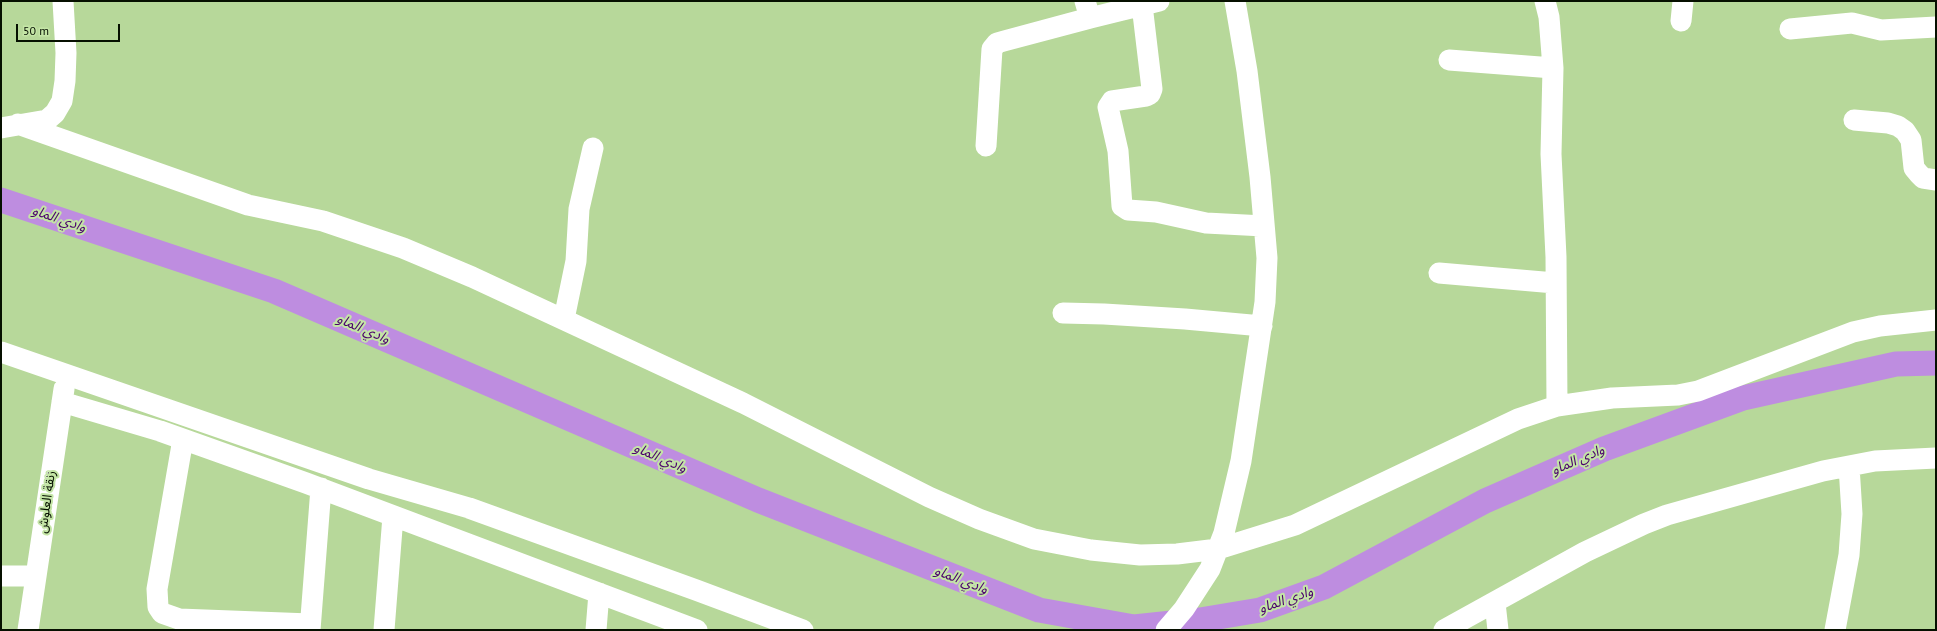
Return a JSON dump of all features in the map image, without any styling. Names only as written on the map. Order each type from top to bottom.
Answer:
[{"type":"street","points":[[10,126],[47,120],[55,113],[62,101],[65,81],[66,53],[63,1]]},
{"type":"street","points":[[1166,630],[1184,609],[1210,569],[1224,533],[1241,460],[1265,302],[1267,258],[1264,226],[1247,71],[1235,1]]},
{"type":"street","points":[[1545,1],[1549,16],[1553,68],[1551,154],[1556,257],[1557,406]]},
{"type":"street","points":[[986,146],[992,49],[997,43],[1088,10],[1151,3],[1152,89],[1150,94],[1146,96],[1112,101],[1108,107],[1118,151],[1122,206],[1128,210],[1156,212],[1206,223],[1264,226]]},
{"type":"street","points":[[1790,29],[1852,23],[1881,30],[1936,27]]},
{"type":"street","points":[[1449,60],[1553,68]]},
{"type":"street","points":[[1854,120],[1898,126],[1905,131],[1911,140],[1914,168],[1923,178],[1936,180]]},
{"type":"street","points":[[10,126],[248,205],[324,221],[403,248],[472,277],[743,402],[929,497],[979,519],[1027,536],[1091,550],[1140,555],[1177,554],[1218,549],[1295,525],[1518,419],[1557,406],[1612,398],[1678,395],[1698,391],[1853,332],[1880,326],[1936,320]]},
{"type":"street","points":[[564,319],[576,261],[579,209],[593,148]]},
{"type":"street","points":[[1439,273],[1556,283]]},
{"type":"street","points":[[1063,314],[1104,314],[1262,326]]},
{"type":"street","points":[[1,352],[369,479],[469,508],[803,630]]},
{"type":"street","name":"زنقة العلوش","points":[[28,630],[66,375]]},
{"type":"street","points":[[62,402],[183,439],[321,488],[697,630]]},
{"type":"street","points":[[183,439],[157,589],[157,603],[162,613],[179,619],[310,627],[321,488]]},
{"type":"street","points":[[1444,630],[1496,603],[1585,552],[1644,524],[1689,508],[1823,471],[1875,461],[1936,458]]},
{"type":"street","points":[[1835,630],[1849,555],[1852,514],[1849,466]]},
{"type":"street","points":[[384,630],[393,516]]},
{"type":"street","points":[[1,576],[36,576]]},
{"type":"street","points":[[596,630],[599,593]]},
{"type":"street","points":[[1496,603],[1498,630]]},
{"type":"waterway","name":"وادي الماو","points":[[1,200],[274,291],[758,500],[1039,610],[1134,627],[1200,620],[1260,610],[1324,587],[1485,501],[1604,449],[1743,398],[1896,364],[1936,363]]}]
